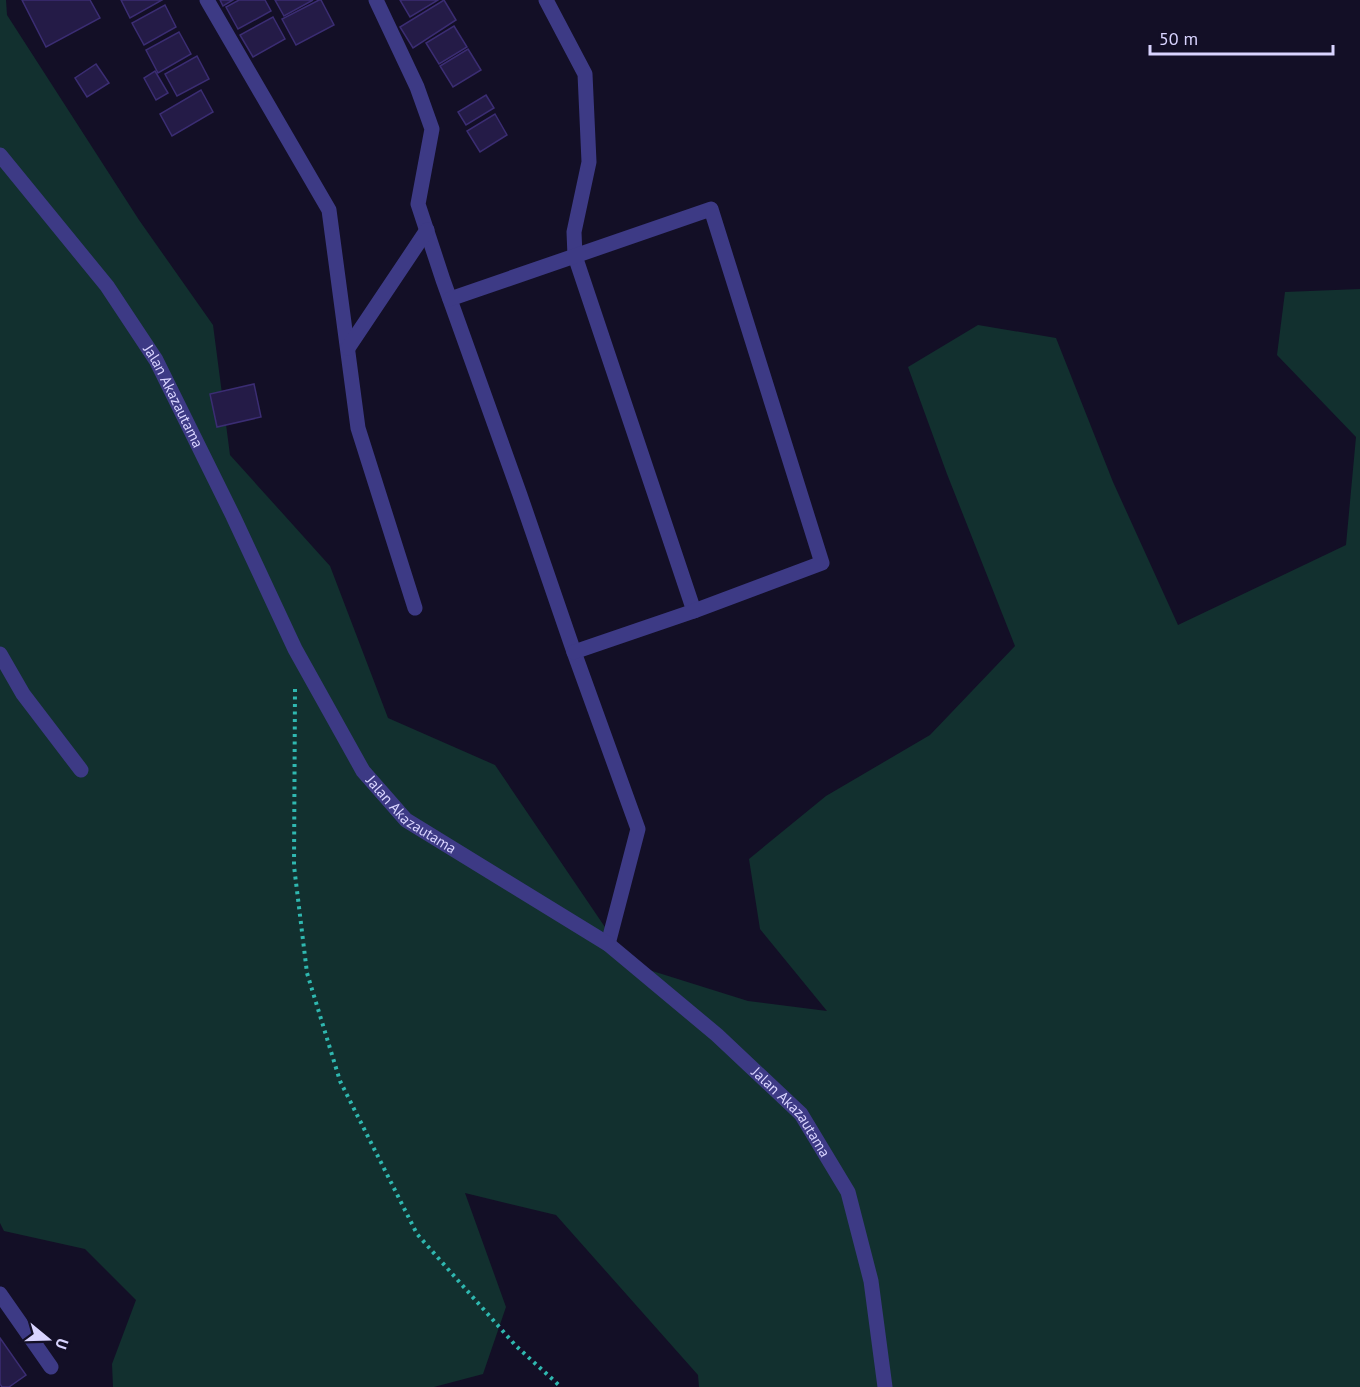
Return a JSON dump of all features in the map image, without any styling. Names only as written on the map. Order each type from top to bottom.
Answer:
[{"type":"street","points":[[207,0],[329,210],[358,428],[415,608]]},
{"type":"street","points":[[376,0],[417,87],[432,129],[418,204],[638,829],[608,944]]},
{"type":"street","points":[[546,0],[585,75],[589,162],[574,232],[574,256],[694,611]]},
{"type":"street","name":"Jalan Akazautama","points":[[0,155],[107,286],[156,360],[295,649],[363,771],[406,820],[608,944],[717,1035],[801,1114],[848,1192],[871,1281],[885,1387]]},
{"type":"street","points":[[450,299],[711,209],[822,563],[694,611],[574,652]]},
{"type":"street","points":[[348,348],[427,230]]},
{"type":"street","points":[[0,654],[23,694],[81,770]]},
{"type":"street","points":[[0,1294],[51,1367]]},
{"type":"path","points":[[295,683],[294,866],[307,973],[340,1081],[417,1234],[516,1346],[561,1387]]},
{"type":"green space","points":[[0,0],[6,0],[7,15],[139,220],[213,325],[230,455],[330,566],[388,718],[495,765],[630,964],[748,1001],[827,1011],[760,929],[749,859],[826,796],[930,735],[1015,646],[947,474],[908,367],[978,325],[1056,338],[1113,482],[1178,625],[1346,545],[1356,437],[1277,355],[1285,292],[1360,289],[1360,1387],[699,1387],[698,1375],[556,1215],[465,1193],[506,1307],[483,1374],[434,1387],[113,1387],[112,1364],[136,1300],[85,1249],[4,1231],[0,1223]]},
{"type":"building","points":[[22,0],[90,0],[100,18],[46,47]]},
{"type":"building","points":[[121,0],[162,0],[130,18]]},
{"type":"building","points":[[220,0],[233,0],[223,6]]},
{"type":"building","points":[[239,0],[265,0],[271,11],[238,29],[226,7]]},
{"type":"building","points":[[275,0],[313,0],[284,16]]},
{"type":"building","points":[[319,0],[334,25],[296,45],[282,19]]},
{"type":"building","points":[[400,0],[438,0],[410,17]]},
{"type":"building","points":[[444,0],[456,20],[413,48],[400,27]]},
{"type":"building","points":[[165,5],[176,27],[144,45],[132,23]]},
{"type":"building","points":[[273,17],[285,39],[253,57],[240,35]]},
{"type":"building","points":[[454,26],[467,47],[439,64],[426,43]]},
{"type":"building","points":[[179,32],[191,54],[158,73],[146,50]]},
{"type":"building","points":[[468,49],[481,70],[453,87],[440,66]]},
{"type":"building","points":[[197,56],[209,79],[177,96],[165,74]]},
{"type":"building","points":[[96,64],[109,83],[87,97],[75,78]]},
{"type":"building","points":[[155,71],[168,93],[156,100],[144,78]]},
{"type":"building","points":[[201,90],[213,112],[172,136],[160,114]]},
{"type":"building","points":[[486,95],[494,108],[466,125],[458,112]]},
{"type":"building","points":[[495,114],[507,135],[480,152],[467,131]]},
{"type":"building","points":[[254,384],[261,417],[217,427],[210,394]]},
{"type":"building","points":[[0,1338],[26,1375],[9,1387],[2,1387],[0,1384]]}]
